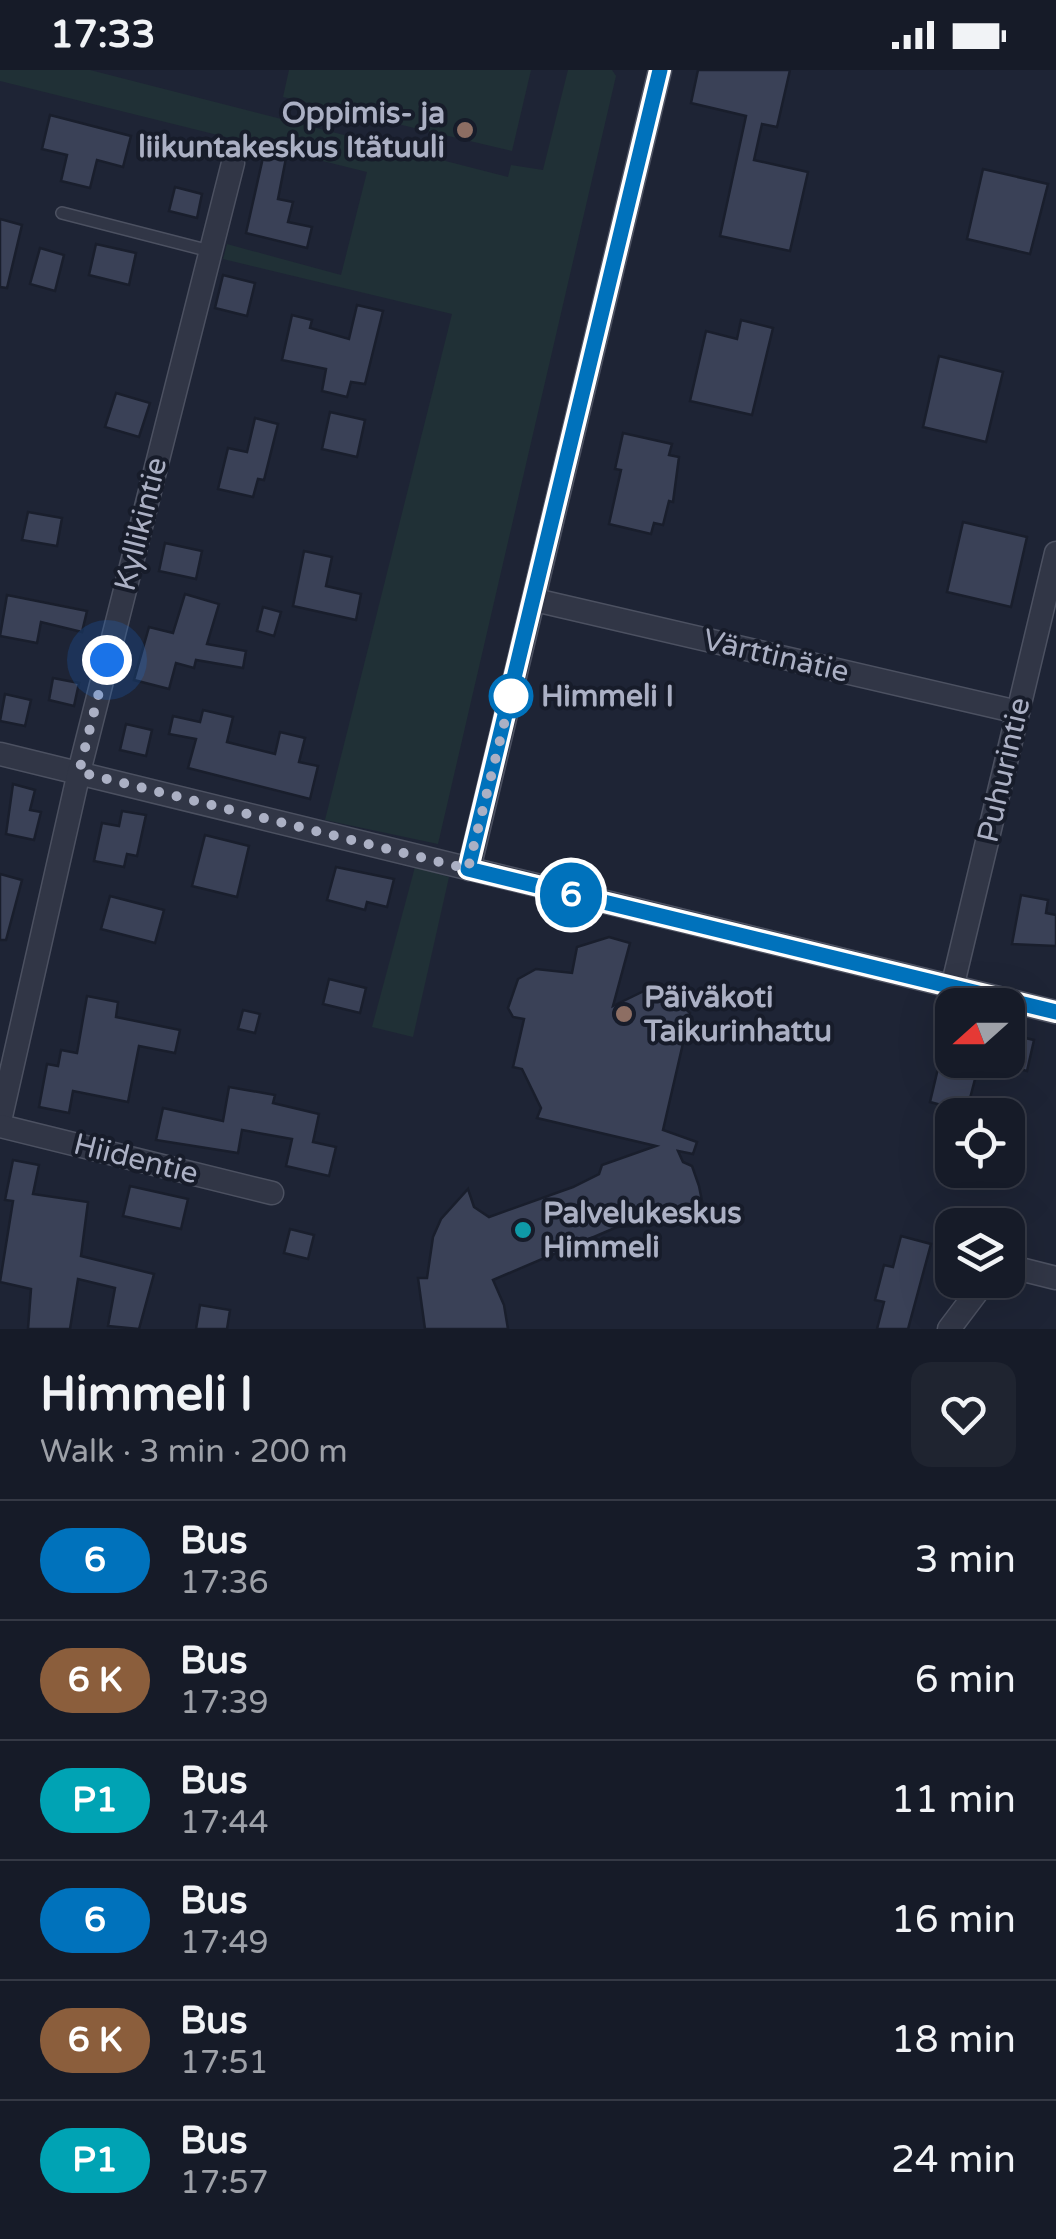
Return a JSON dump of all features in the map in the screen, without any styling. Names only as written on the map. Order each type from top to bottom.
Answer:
[{"type":"street","points":[[468,869],[660,70]]},
{"type":"street","name":"Kyllikintie","points":[[0,1123],[79,772],[232,162]]},
{"type":"street","name":"Puhurintie","points":[[952,988],[1056,553]]},
{"type":"street","name":"Värttinätie","points":[[535,600],[1018,712]]},
{"type":"street","points":[[0,754],[952,988]]},
{"type":"street","points":[[1025,1005],[1056,1012]]},
{"type":"street","name":"Hiidentie","points":[[0,1123],[272,1193]]},
{"type":"street","points":[[1025,1270],[1056,1278]]},
{"type":"street","points":[[949,1329],[972,1298]]},
{"type":"lane","points":[[62,213],[210,251]]},
{"type":"shaded area","points":[[0,70],[90,70],[508,177],[511,165],[543,170],[568,70],[612,70],[616,76],[438,844],[325,820],[452,314],[223,259],[227,244],[341,275],[367,172],[0,81]]},
{"type":"shaded area","points":[[289,70],[531,70],[512,151],[283,97]]},
{"type":"shaded area","points":[[415,867],[449,877],[413,1037],[372,1027]]},
{"type":"building","points":[[698,70],[790,70],[777,127],[762,124],[754,160],[808,172],[790,251],[720,236],[746,116],[691,103]]},
{"type":"building","points":[[50,115],[131,136],[123,167],[97,160],[90,188],[61,181],[67,155],[42,149]]},
{"type":"building","points":[[264,153],[286,158],[278,199],[293,202],[288,222],[312,227],[307,248],[246,233]]},
{"type":"building","points":[[983,169],[1048,184],[1030,254],[967,239]]},
{"type":"building","points":[[175,187],[202,194],[197,218],[169,211]]},
{"type":"building","points":[[0,219],[22,225],[7,288],[0,287]]},
{"type":"building","points":[[96,244],[136,253],[129,285],[89,275]]},
{"type":"building","points":[[40,248],[64,255],[55,291],[30,284]]},
{"type":"building","points":[[223,275],[255,283],[247,316],[215,308]]},
{"type":"building","points":[[357,305],[383,311],[365,384],[351,382],[347,397],[322,391],[326,369],[282,360],[292,315],[312,320],[310,328],[349,339]]},
{"type":"building","points":[[741,320],[773,328],[752,415],[690,401],[706,331],[737,339]]},
{"type":"building","points":[[939,356],[1003,372],[986,442],[923,427]]},
{"type":"building","points":[[116,393],[150,403],[139,437],[105,427]]},
{"type":"building","points":[[330,412],[365,420],[357,457],[322,449]]},
{"type":"building","points":[[255,418],[278,424],[264,480],[258,479],[253,497],[218,489],[228,448],[247,452]]},
{"type":"building","points":[[623,433],[672,444],[669,455],[679,457],[673,502],[669,501],[663,525],[654,523],[651,534],[609,524],[621,470],[615,469]]},
{"type":"building","points":[[28,512],[62,518],[57,546],[22,540]]},
{"type":"building","points":[[963,522],[1027,537],[1011,607],[947,592]]},
{"type":"building","points":[[165,543],[202,551],[196,579],[159,571]]},
{"type":"building","points":[[304,551],[332,557],[326,586],[361,594],[356,620],[293,606]]},
{"type":"building","points":[[185,594],[219,604],[207,644],[246,651],[243,668],[196,660],[194,668],[176,663],[169,689],[134,680],[149,627],[173,633]]},
{"type":"building","points":[[7,595],[87,611],[82,632],[41,622],[37,643],[0,636]]},
{"type":"building","points":[[263,607],[281,612],[274,636],[257,631]]},
{"type":"building","points":[[53,678],[79,683],[74,706],[49,700]]},
{"type":"building","points":[[5,694],[31,700],[25,726],[0,721]]},
{"type":"building","points":[[203,710],[233,717],[227,742],[275,754],[280,732],[305,738],[299,762],[318,766],[310,799],[188,768],[196,739],[169,734],[173,716],[200,722]]},
{"type":"building","points":[[126,724],[152,730],[146,756],[120,750]]},
{"type":"building","points":[[13,784],[35,790],[30,810],[41,812],[34,840],[6,834]]},
{"type":"building","points":[[122,811],[146,815],[137,856],[127,854],[124,867],[94,861],[102,823],[119,826]]},
{"type":"building","points":[[205,835],[249,846],[237,897],[192,886]]},
{"type":"building","points":[[336,867],[394,879],[387,907],[367,902],[365,910],[327,900]]},
{"type":"building","points":[[0,874],[22,880],[6,940],[0,940]]},
{"type":"building","points":[[1021,895],[1048,900],[1046,913],[1056,915],[1056,946],[1012,944]]},
{"type":"building","points":[[110,896],[164,910],[155,943],[101,929]]},
{"type":"building","points":[[609,937],[630,943],[613,1006],[646,990],[672,996],[690,1013],[663,1130],[697,1142],[693,1154],[678,1151],[683,1162],[692,1166],[699,1186],[703,1206],[699,1215],[682,1222],[617,1227],[493,1280],[504,1305],[508,1329],[425,1329],[418,1278],[427,1278],[433,1237],[441,1219],[468,1189],[474,1207],[489,1217],[573,1187],[599,1174],[602,1165],[656,1146],[537,1118],[541,1108],[522,1069],[513,1067],[524,1019],[513,1017],[508,1008],[518,979],[536,969],[572,973],[577,947]]},
{"type":"building","points":[[329,979],[366,988],[360,1013],[323,1004]]},
{"type":"building","points":[[87,996],[118,1002],[116,1017],[180,1030],[175,1053],[139,1046],[128,1102],[73,1091],[69,1113],[39,1107],[47,1064],[58,1066],[61,1050],[77,1053]]},
{"type":"building","points":[[243,1010],[260,1014],[255,1033],[238,1029]]},
{"type":"building","points":[[1025,1038],[1034,1040],[1025,1070]]},
{"type":"building","points":[[936,1078],[975,1078],[970,1098],[935,1098],[935,1103],[930,1102]]},
{"type":"building","points":[[229,1087],[275,1095],[273,1103],[319,1114],[313,1142],[336,1147],[329,1176],[286,1166],[292,1139],[242,1130],[238,1153],[156,1140],[163,1108],[223,1121]]},
{"type":"building","points":[[13,1160],[39,1165],[33,1194],[88,1202],[81,1256],[154,1274],[139,1329],[108,1326],[115,1288],[78,1279],[70,1329],[28,1329],[31,1289],[0,1282],[13,1201],[5,1200]]},
{"type":"building","points":[[130,1186],[188,1199],[181,1229],[123,1216]]},
{"type":"building","points":[[290,1229],[314,1235],[308,1259],[284,1253]]},
{"type":"building","points":[[901,1236],[931,1244],[908,1329],[877,1329],[884,1302],[875,1300],[884,1265],[893,1267]]},
{"type":"building","points":[[200,1305],[230,1310],[227,1329],[196,1329]]},
{"type":"bus line","name":"6","points":[[660,70],[468,869],[1056,1012]]},
{"type":"place","name":"Oppimis- ja liikuntakeskus Itätuuli","points":[[465,130]]},
{"type":"place","name":"Himmeli I","points":[[511,696]]},
{"type":"place","name":"Päiväkoti Taikurinhattu","points":[[624,1014]]},
{"type":"place","name":"Palvelukeskus Himmeli","points":[[523,1230]]},
{"type":"route","points":[[107,660],[79,772],[468,869],[511,696]]}]
